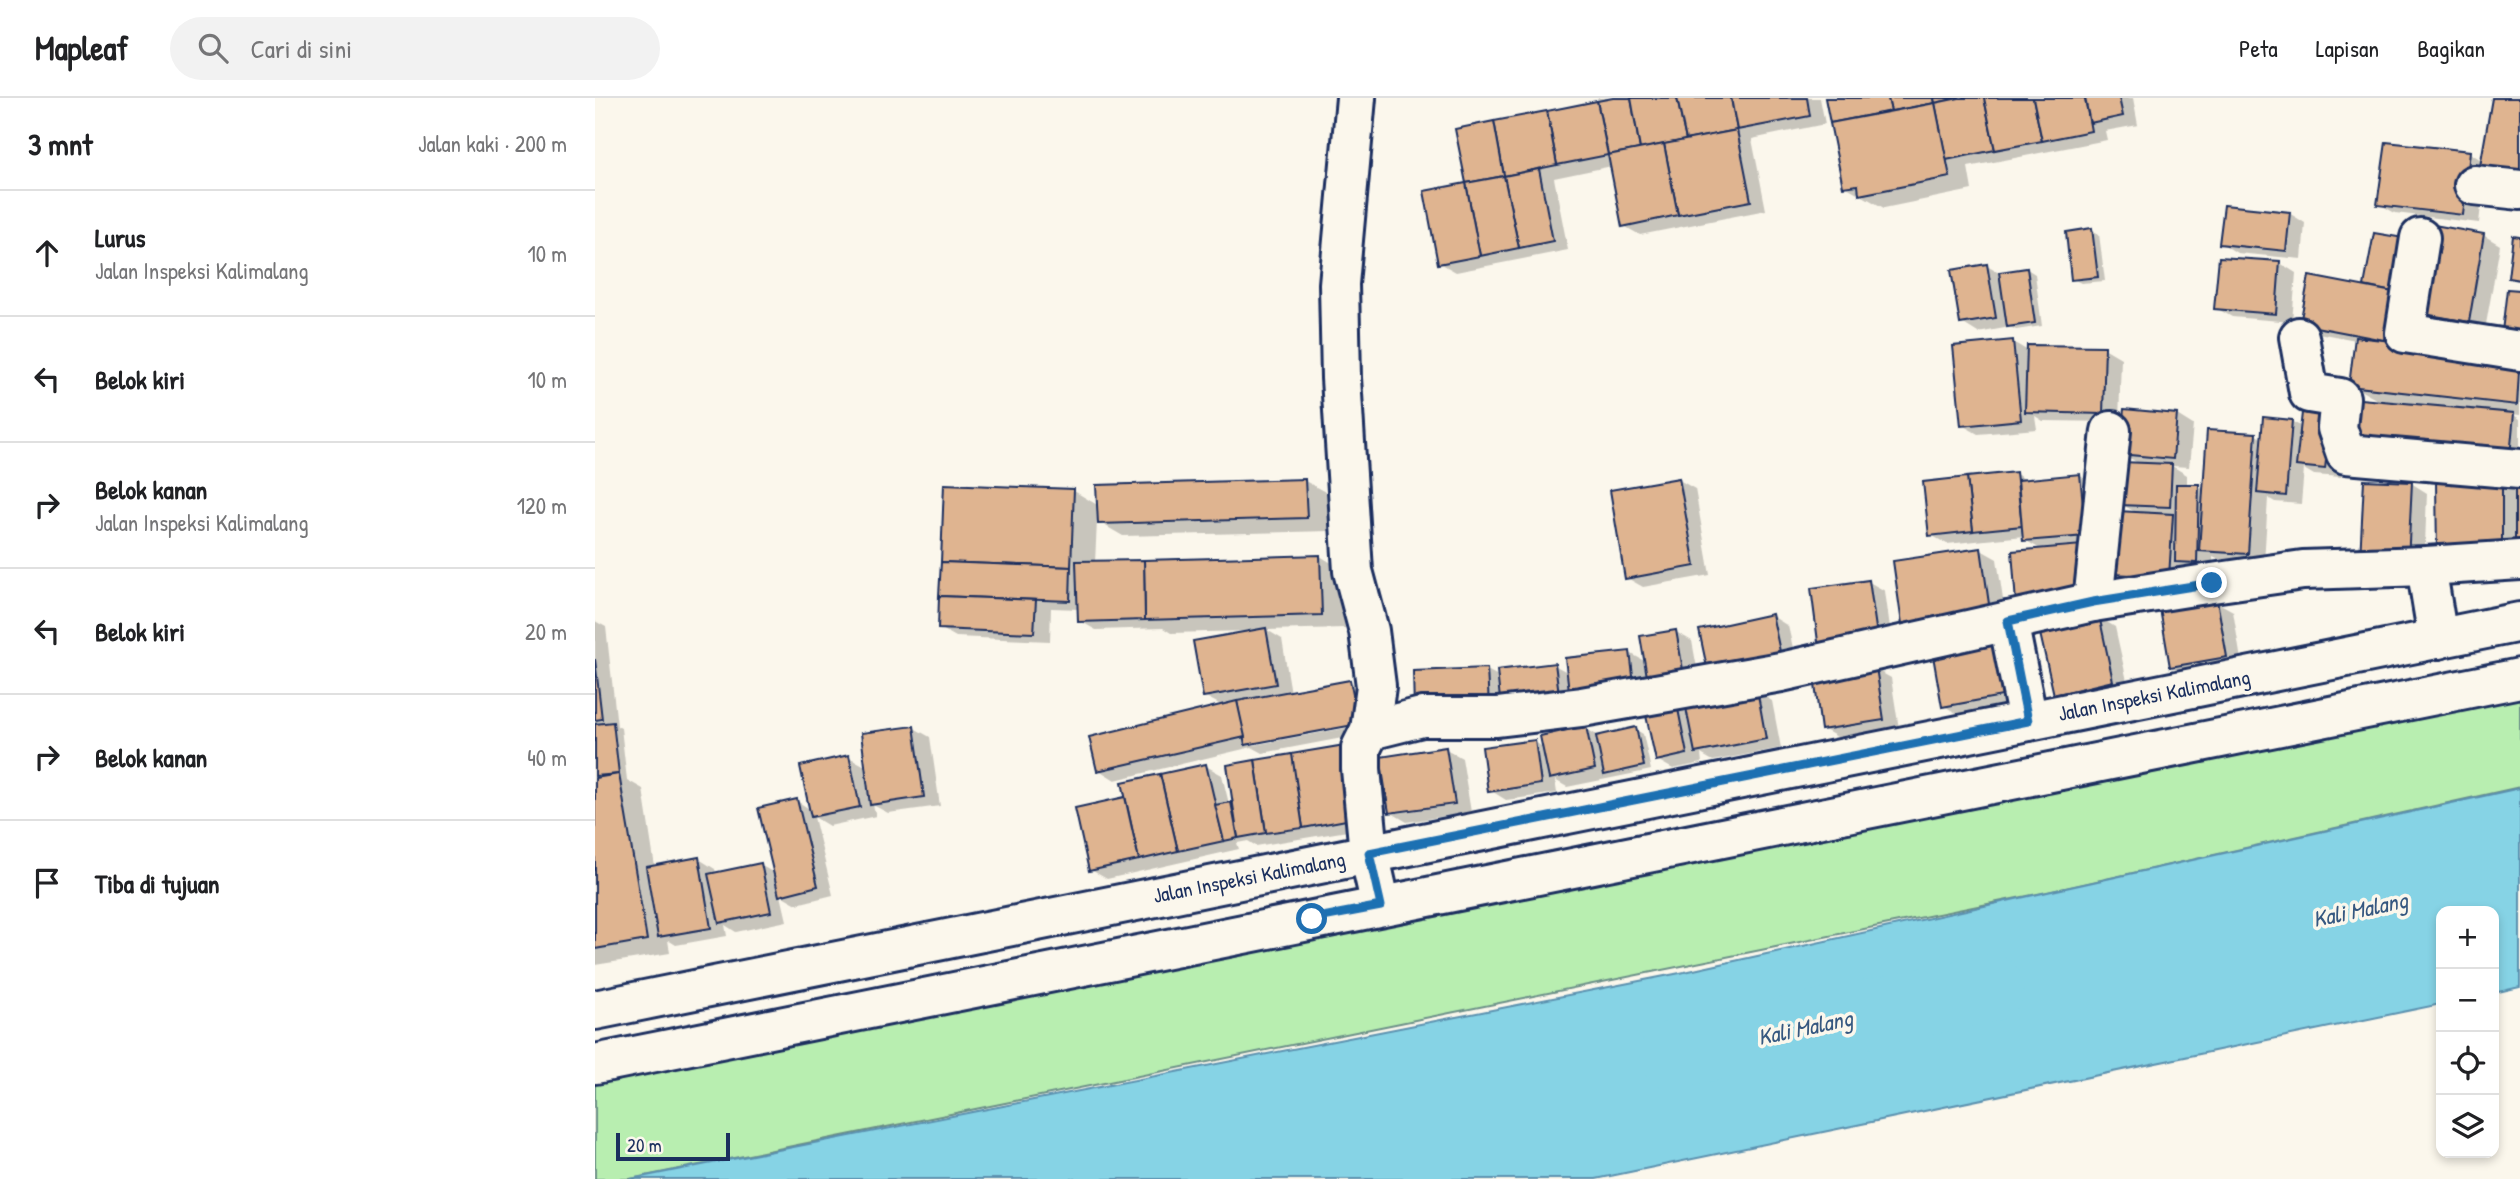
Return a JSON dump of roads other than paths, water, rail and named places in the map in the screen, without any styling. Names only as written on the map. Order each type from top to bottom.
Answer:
[{"type":"main road","points":[[1356,98],[1339,284],[1341,378],[1353,571],[1369,631],[1376,686],[1370,730],[1361,748],[1369,853],[1381,906]]},
{"type":"main road","points":[[2474,185],[2520,190]]},
{"type":"main road","points":[[2420,237],[2405,333],[2520,351]]},
{"type":"main road","points":[[2299,337],[2309,393],[2340,398],[2337,428],[2346,454],[2520,469]]},
{"type":"main road","points":[[2093,602],[2111,432]]},
{"type":"main road","points":[[1370,730],[1422,717],[1497,718],[1581,707],[1781,672],[2093,602],[2303,570],[2520,560]]},
{"type":"main road","points":[[2426,566],[2438,639]]},
{"type":"main road","points":[[2008,621],[2028,721]]},
{"type":"main road","name":"Jalan Inspeksi Kalimalang","points":[[595,1010],[2520,622]]},
{"type":"main road","points":[[595,1064],[2520,678]]},
{"type":"main road","points":[[685,991],[693,1043]]},
{"type":"water","points":[[2520,788],[2520,987],[2499,992],[2499,906],[2436,906],[2436,1005],[1596,1179],[631,1179],[1680,973]]},
{"type":"waterway","name":"Kali Malang","points":[[1673,1055],[1990,988]]}]
